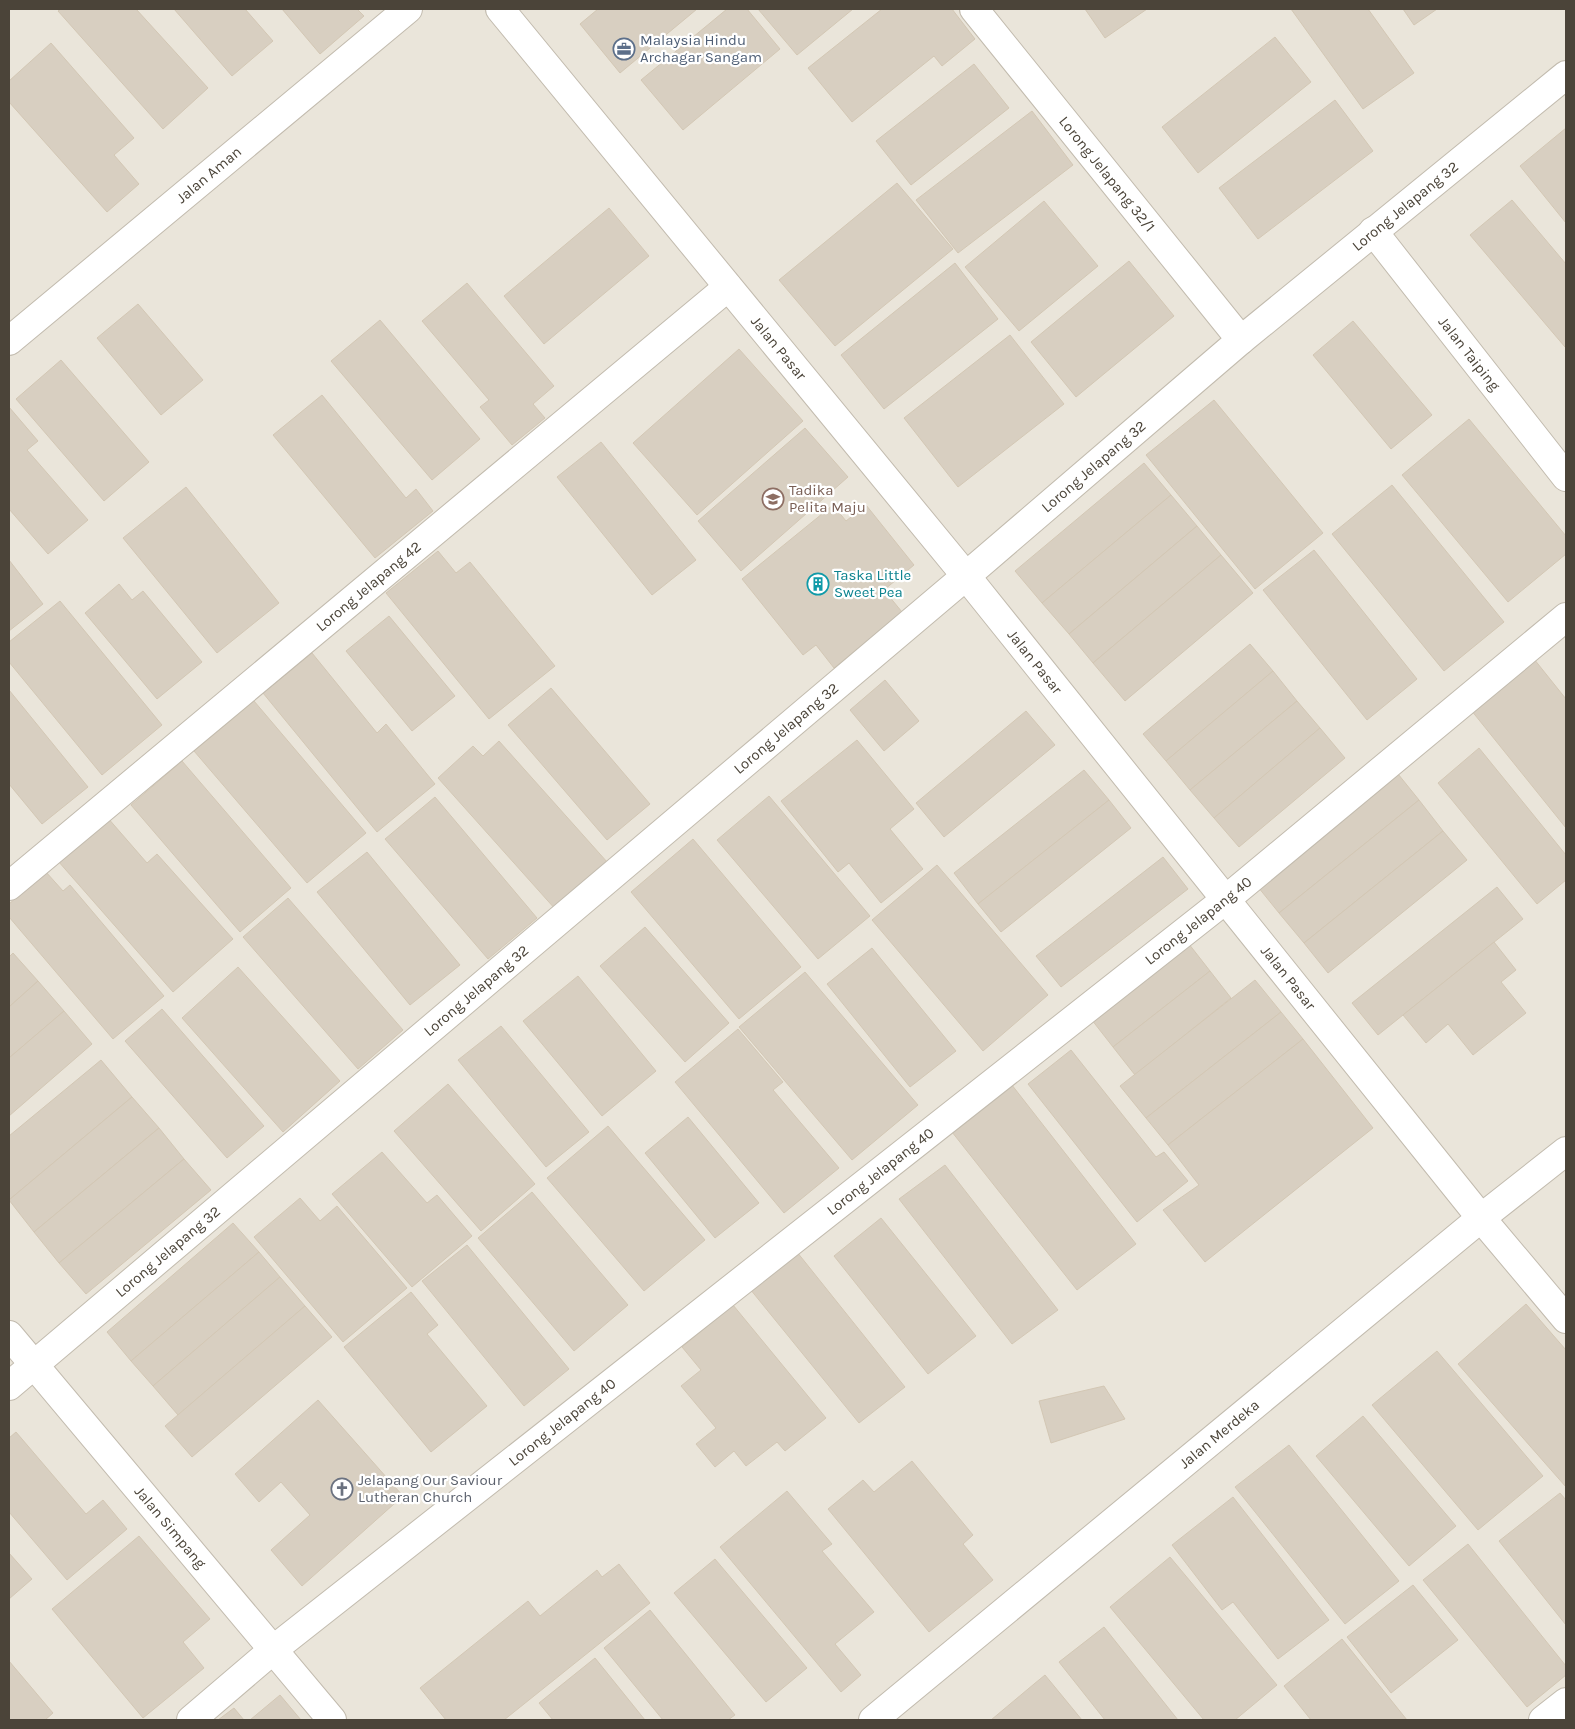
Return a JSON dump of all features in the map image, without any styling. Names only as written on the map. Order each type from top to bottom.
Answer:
[{"type":"street","name":"Jalan Aman","points":[[9,341],[408,9]]},
{"type":"street","name":"Jalan Pasar","points":[[500,9],[966,576],[1481,1218],[1566,1318]]},
{"type":"street","name":"Lorong Jelapang 32/1","points":[[974,9],[1241,340]]},
{"type":"street","name":"Lorong Jelapang 32","points":[[9,1386],[966,576],[1241,340],[1566,75]]},
{"type":"street","name":"Jalan Taiping","points":[[1373,232],[1566,478]]},
{"type":"street","name":"Lorong Jelapang 42","points":[[9,886],[728,287]]},
{"type":"street","name":"Lorong Jelapang 40","points":[[191,1720],[274,1649],[1225,900],[1566,617]]},
{"type":"street","name":"Jalan Merdeka","points":[[874,1720],[1481,1218],[1566,1151]]},
{"type":"street","name":"Jalan Simpang","points":[[9,1335],[332,1720]]},
{"type":"street","points":[[1543,1720],[1566,1702]]},
{"type":"shaded area","points":[[9,9],[1566,9],[1566,1720],[9,1720]]},
{"type":"building","points":[[61,9],[136,9],[208,88],[163,129],[58,11]]},
{"type":"building","points":[[174,9],[245,9],[273,41],[232,76]]},
{"type":"building","points":[[282,9],[357,9],[364,16],[320,54]]},
{"type":"building","name":"Malaysia Hindu Archagar Sangam","points":[[598,9],[697,9],[620,73],[580,24]]},
{"type":"building","points":[[727,9],[747,9],[780,49],[683,130],[641,80]]},
{"type":"building","points":[[758,9],[853,9],[797,55]]},
{"type":"building","points":[[882,9],[952,9],[975,39],[942,66],[934,56],[852,122],[808,68]]},
{"type":"building","points":[[1085,9],[1147,9],[1105,38]]},
{"type":"building","points":[[1291,9],[1368,9],[1414,73],[1363,109]]},
{"type":"building","points":[[1403,9],[1437,9],[1414,25]]},
{"type":"building","points":[[1275,37],[1311,82],[1198,173],[1162,127]]},
{"type":"building","points":[[51,43],[134,138],[114,155],[139,184],[107,212],[9,102],[9,81]]},
{"type":"building","points":[[974,64],[1009,108],[911,185],[876,141]]},
{"type":"building","points":[[1335,100],[1373,151],[1258,239],[1219,188]]},
{"type":"building","points":[[1032,111],[1073,165],[958,253],[916,200]]},
{"type":"building","points":[[1566,128],[1566,223],[1520,166]]},
{"type":"building","points":[[897,183],[953,249],[835,346],[779,280]]},
{"type":"building","points":[[1512,200],[1566,264],[1565,347],[1470,235]]},
{"type":"building","points":[[1044,201],[1098,266],[1019,331],[965,267]]},
{"type":"building","points":[[609,208],[649,256],[544,344],[504,296]]},
{"type":"building","points":[[1129,261],[1174,316],[1076,397],[1031,342]]},
{"type":"building","points":[[955,263],[998,319],[884,409],[841,355]]},
{"type":"building","points":[[467,283],[554,386],[533,404],[545,418],[512,445],[480,407],[489,400],[422,321]]},
{"type":"building","points":[[138,304],[203,380],[161,415],[97,338]]},
{"type":"building","points":[[380,320],[480,439],[432,480],[331,361]]},
{"type":"building","points":[[1353,321],[1432,415],[1391,449],[1313,355]]},
{"type":"building","points":[[1010,335],[1064,404],[958,487],[904,418]]},
{"type":"building","points":[[739,349],[803,421],[697,515],[633,443]]},
{"type":"building","points":[[61,360],[149,462],[104,501],[16,399]]},
{"type":"building","points":[[322,395],[406,498],[416,489],[433,511],[375,558],[273,435]]},
{"type":"building","points":[[1214,400],[1323,533],[1255,589],[1146,455]]},
{"type":"building","points":[[9,407],[38,441],[27,450],[88,520],[48,554],[9,509]]},
{"type":"building","points":[[1469,419],[1566,536],[1566,554],[1508,602],[1402,475]]},
{"type":"building","name":"Tadika Pelita Maju","points":[[805,428],[848,477],[741,571],[698,521]]},
{"type":"building","points":[[601,442],[696,560],[652,595],[557,477]]},
{"type":"building","points":[[1144,463],[1171,495],[1042,603],[1015,571]]},
{"type":"building","points":[[1392,485],[1504,622],[1444,671],[1332,534]]},
{"type":"building","points":[[186,487],[279,603],[217,653],[123,538]]},
{"type":"building","points":[[1171,495],[1197,526],[1069,634],[1042,603]]},
{"type":"building","name":"Taska Little Sweet Pea","points":[[833,505],[846,521],[866,505],[914,565],[884,590],[902,612],[834,668],[816,645],[803,655],[742,579]]},
{"type":"building","points":[[1197,526],[1221,555],[1093,663],[1069,634]]},
{"type":"building","points":[[1314,550],[1417,679],[1367,720],[1263,590]]},
{"type":"building","points":[[438,551],[456,573],[470,562],[555,666],[489,719],[386,593]]},
{"type":"building","points":[[1221,555],[1253,593],[1125,701],[1093,663]]},
{"type":"building","points":[[9,560],[43,604],[9,631]]},
{"type":"building","points":[[119,584],[132,600],[143,591],[202,662],[157,699],[85,613]]},
{"type":"building","points":[[60,601],[162,725],[102,775],[9,662],[9,642]]},
{"type":"building","points":[[389,616],[455,696],[412,731],[346,651]]},
{"type":"building","points":[[1250,644],[1273,671],[1166,761],[1143,734]]},
{"type":"building","points":[[312,653],[377,733],[386,724],[435,784],[377,832],[263,693]]},
{"type":"building","points":[[1534,659],[1566,699],[1566,828],[1471,710]]},
{"type":"building","points":[[1273,671],[1297,701],[1190,790],[1166,761]]},
{"type":"building","points":[[885,680],[919,721],[884,751],[850,710]]},
{"type":"building","points":[[551,688],[650,804],[607,840],[508,725]]},
{"type":"building","points":[[9,690],[88,787],[42,824],[9,784]]},
{"type":"building","points":[[254,701],[366,833],[307,883],[194,751]]},
{"type":"building","points":[[1297,701],[1320,728],[1214,818],[1190,790]]},
{"type":"building","points":[[1026,711],[1055,745],[944,837],[916,803]]},
{"type":"building","points":[[1320,728],[1345,758],[1239,847],[1214,818]]},
{"type":"building","points":[[857,740],[914,809],[890,829],[923,869],[881,903],[849,863],[838,872],[781,801]]},
{"type":"building","points":[[499,741],[608,863],[556,910],[438,778],[473,746],[483,756]]},
{"type":"building","points":[[1479,748],[1566,855],[1566,880],[1537,904],[1438,783]]},
{"type":"building","points":[[182,761],[291,888],[240,932],[131,805]]},
{"type":"building","points":[[1394,769],[1419,800],[1279,913],[1254,882]]},
{"type":"building","points":[[1084,770],[1109,800],[978,904],[954,873]]},
{"type":"building","points":[[769,796],[870,916],[818,959],[717,840]]},
{"type":"building","points":[[435,797],[537,918],[488,959],[385,839]]},
{"type":"building","points":[[1109,800],[1131,828],[1001,932],[978,904]]},
{"type":"building","points":[[1419,800],[1443,831],[1304,943],[1279,913]]},
{"type":"building","points":[[107,817],[147,863],[157,854],[233,939],[173,992],[58,861]]},
{"type":"building","points":[[1443,831],[1467,860],[1328,973],[1304,943]]},
{"type":"building","points":[[693,839],[801,967],[739,1019],[631,892]]},
{"type":"building","points":[[367,852],[460,965],[410,1005],[317,892]]},
{"type":"building","points":[[1163,857],[1188,889],[1061,987],[1036,956]]},
{"type":"building","points":[[937,865],[1048,995],[983,1051],[872,920]]},
{"type":"building","points":[[46,872],[63,891],[70,885],[164,996],[113,1039],[9,917],[9,904]]},
{"type":"building","points":[[1497,887],[1523,919],[1378,1035],[1352,1003]]},
{"type":"building","points":[[288,898],[403,1030],[358,1069],[243,937]]},
{"type":"building","points":[[645,927],[729,1023],[685,1062],[600,966]]},
{"type":"building","points":[[1185,939],[1210,971],[1113,1047],[1088,1015]]},
{"type":"building","points":[[1494,942],[1516,970],[1501,982],[1526,1013],[1473,1055],[1448,1024],[1426,1043],[1403,1015]]},
{"type":"building","points":[[872,948],[956,1051],[910,1087],[827,984]]},
{"type":"building","points":[[13,953],[38,981],[9,1007],[9,957]]},
{"type":"building","points":[[238,967],[340,1081],[283,1132],[182,1018]]},
{"type":"building","points":[[1210,971],[1231,998],[1135,1075],[1113,1047]]},
{"type":"building","points":[[805,972],[918,1105],[852,1160],[739,1027]]},
{"type":"building","points":[[578,976],[656,1071],[602,1116],[523,1021]]},
{"type":"building","points":[[1255,980],[1281,1012],[1146,1118],[1120,1086]]},
{"type":"building","points":[[38,981],[64,1011],[9,1058],[9,1007]]},
{"type":"building","points":[[162,1009],[264,1126],[227,1158],[125,1041]]},
{"type":"building","points":[[64,1011],[92,1044],[9,1116],[9,1058]]},
{"type":"building","points":[[1281,1012],[1303,1039],[1168,1145],[1146,1118]]},
{"type":"building","points":[[501,1026],[589,1132],[546,1167],[458,1060]]},
{"type":"building","points":[[738,1029],[783,1082],[773,1090],[839,1168],[784,1213],[675,1082]]},
{"type":"building","points":[[1303,1039],[1373,1128],[1205,1262],[1163,1210],[1199,1185],[1168,1145]]},
{"type":"building","points":[[1071,1050],[1156,1157],[1164,1152],[1188,1181],[1137,1222],[1028,1084]]},
{"type":"building","points":[[101,1060],[132,1097],[9,1200],[9,1136]]},
{"type":"building","points":[[1008,1080],[1136,1244],[1077,1290],[948,1127]]},
{"type":"building","points":[[448,1084],[535,1184],[481,1231],[394,1131]]},
{"type":"building","points":[[132,1097],[159,1128],[34,1232],[9,1200]]},
{"type":"building","points":[[688,1117],[759,1203],[715,1238],[645,1153]]},
{"type":"building","points":[[608,1126],[705,1240],[644,1291],[547,1178]]},
{"type":"building","points":[[159,1128],[184,1159],[59,1263],[34,1232]]},
{"type":"building","points":[[382,1152],[427,1203],[437,1195],[472,1236],[412,1287],[332,1194]]},
{"type":"building","points":[[184,1159],[211,1190],[86,1294],[59,1263]]},
{"type":"building","points":[[945,1165],[1058,1310],[1012,1344],[899,1199]]},
{"type":"building","points":[[532,1192],[628,1305],[574,1351],[478,1238]]},
{"type":"building","points":[[300,1198],[320,1221],[337,1206],[407,1288],[343,1342],[254,1237]]},
{"type":"building","points":[[881,1218],[976,1336],[928,1374],[834,1256]]},
{"type":"building","points":[[233,1223],[259,1252],[131,1361],[107,1332]]},
{"type":"building","points":[[467,1245],[569,1369],[524,1406],[422,1281]]},
{"type":"building","points":[[259,1252],[280,1277],[153,1386],[131,1361]]},
{"type":"building","points":[[797,1252],[905,1387],[859,1423],[750,1289]]},
{"type":"building","points":[[280,1277],[305,1306],[178,1415],[153,1386]]},
{"type":"building","points":[[411,1292],[438,1325],[427,1334],[487,1406],[431,1452],[344,1347]]},
{"type":"building","points":[[1526,1304],[1566,1350],[1566,1487],[1458,1364]]},
{"type":"building","points":[[733,1305],[826,1418],[785,1451],[777,1442],[746,1466],[734,1451],[715,1467],[696,1444],[716,1428],[681,1386],[701,1370],[682,1347]]},
{"type":"building","points":[[305,1306],[332,1337],[192,1457],[165,1426]]},
{"type":"building","points":[[1437,1351],[1543,1476],[1478,1530],[1372,1405]]},
{"type":"building","points":[[1104,1386],[1125,1419],[1051,1443],[1039,1401]]},
{"type":"building","name":"Jelapang Our Saviour Lutheran Church","points":[[318,1400],[403,1496],[302,1586],[271,1550],[310,1515],[281,1482],[259,1502],[235,1474]]},
{"type":"building","points":[[1363,1416],[1456,1526],[1409,1566],[1316,1456]]},
{"type":"building","points":[[16,1432],[86,1514],[103,1500],[127,1529],[67,1580],[9,1512],[9,1438]]},
{"type":"building","points":[[1289,1445],[1399,1581],[1345,1624],[1235,1487]]},
{"type":"building","points":[[912,1461],[973,1535],[963,1544],[993,1580],[929,1632],[828,1509],[863,1480],[874,1492]]},
{"type":"building","points":[[787,1491],[832,1544],[822,1551],[874,1612],[835,1644],[861,1675],[841,1692],[720,1547]]},
{"type":"building","points":[[1560,1493],[1566,1500],[1566,1625],[1499,1541]]},
{"type":"building","points":[[1233,1497],[1329,1620],[1278,1659],[1233,1602],[1222,1610],[1172,1545]]},
{"type":"building","points":[[139,1536],[210,1619],[183,1642],[204,1668],[143,1718],[52,1609]]},
{"type":"building","points":[[1468,1544],[1566,1666],[1566,1675],[1527,1707],[1423,1580]]},
{"type":"building","points":[[9,1553],[32,1579],[9,1599]]},
{"type":"building","points":[[1170,1557],[1277,1685],[1235,1720],[1204,1720],[1110,1607]]},
{"type":"building","points":[[715,1559],[807,1668],[766,1702],[674,1593]]},
{"type":"building","points":[[619,1564],[650,1603],[504,1720],[446,1720],[420,1688],[528,1601],[540,1616],[597,1570],[602,1577]]},
{"type":"building","points":[[1413,1585],[1458,1640],[1391,1693],[1347,1637]]},
{"type":"building","points":[[650,1610],[735,1715],[728,1720],[663,1720],[604,1648]]},
{"type":"building","points":[[1104,1627],[1178,1720],[1105,1720],[1059,1662]]},
{"type":"building","points":[[1342,1639],[1407,1720],[1311,1720],[1284,1686]]},
{"type":"building","points":[[595,1658],[645,1720],[553,1720],[539,1703]]},
{"type":"building","points":[[9,1661],[53,1713],[45,1720],[9,1720]]},
{"type":"building","points":[[1045,1675],[1082,1720],[991,1720],[1034,1684]]},
{"type":"building","points":[[280,1695],[301,1720],[250,1720]]},
{"type":"building","points":[[234,1708],[244,1720],[218,1720]]},
{"type":"place","name":"Malaysia Hindu Archagar Sangam","points":[[624,49]]},
{"type":"place","name":"Tadika Pelita Maju","points":[[773,499]]},
{"type":"place","name":"Taska Little Sweet Pea","points":[[818,584]]},
{"type":"place","name":"Jelapang Our Saviour Lutheran Church","points":[[342,1489]]}]
